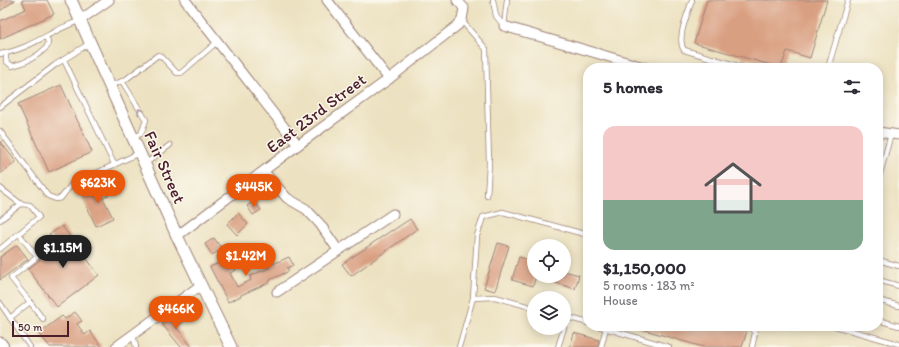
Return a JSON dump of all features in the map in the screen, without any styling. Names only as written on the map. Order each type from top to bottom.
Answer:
[{"type":"street","name":"Fair Street","points":[[70,0],[177,236],[231,347]]},
{"type":"street","points":[[80,20],[109,0]]},
{"type":"street","points":[[185,0],[298,145]]},
{"type":"street","points":[[327,0],[389,79]]},
{"type":"street","points":[[458,0],[464,8],[462,21]]},
{"type":"street","name":"East 23rd Street","points":[[177,236],[389,79],[462,21]]},
{"type":"street","points":[[504,26],[630,63]]},
{"type":"street","points":[[883,133],[895,135]]},
{"type":"street","points":[[264,172],[287,198],[306,209],[316,219],[338,250]]},
{"type":"street","points":[[276,292],[393,214]]},
{"type":"street","points":[[116,347],[201,285]]},
{"type":"lane","points":[[493,0],[496,16],[504,26]]},
{"type":"lane","points":[[504,26],[507,0]]},
{"type":"lane","points":[[692,0],[681,39],[681,46],[684,50],[727,63]]},
{"type":"lane","points":[[829,63],[848,0]]},
{"type":"lane","points":[[0,54],[11,52],[33,44],[80,20]]},
{"type":"lane","points":[[462,21],[486,49],[489,164],[487,196]]},
{"type":"lane","points":[[6,53],[6,61],[12,66],[23,64],[41,54],[48,47],[46,37]]},
{"type":"lane","points":[[110,86],[122,81],[158,55],[161,56],[176,73],[181,73],[217,42]]},
{"type":"lane","points":[[0,107],[64,60],[90,43]]},
{"type":"lane","points":[[64,60],[114,164]]},
{"type":"lane","points":[[122,81],[146,120],[141,134],[133,137]]},
{"type":"lane","points":[[0,131],[48,196],[56,199],[61,198],[71,185],[140,152]]},
{"type":"lane","points":[[883,167],[895,135]]},
{"type":"lane","points":[[145,164],[170,146]]},
{"type":"lane","points":[[0,188],[21,204],[30,205],[39,217],[0,249]]},
{"type":"lane","points":[[0,220],[21,204]]},
{"type":"lane","points":[[459,347],[474,298],[477,236],[483,217],[503,212],[583,234]]},
{"type":"lane","points":[[19,234],[37,257],[11,278],[43,319]]},
{"type":"lane","points":[[883,261],[899,266]]},
{"type":"lane","points":[[883,281],[899,286]]},
{"type":"lane","points":[[474,298],[495,297],[527,306]]},
{"type":"lane","points":[[883,301],[899,306]]},
{"type":"lane","points":[[10,318],[30,302]]},
{"type":"lane","points":[[0,304],[30,347]]},
{"type":"lane","points":[[571,319],[583,322]]},
{"type":"lane","points":[[883,321],[899,326]]},
{"type":"lane","points":[[601,347],[605,331]]},
{"type":"lane","points":[[616,331],[669,347]]},
{"type":"lane","points":[[752,347],[755,333],[753,331]]},
{"type":"lane","points":[[852,331],[899,344]]},
{"type":"lane","points":[[132,335],[136,347]]},
{"type":"lane","points":[[558,347],[562,335]]},
{"type":"building","points":[[0,0],[15,0],[0,11]]},
{"type":"building","points":[[22,0],[47,0],[54,14],[0,39],[0,21],[26,9]]},
{"type":"building","points":[[707,0],[827,0],[810,58],[787,51],[783,63],[764,63],[694,43]]},
{"type":"building","points":[[61,85],[92,152],[49,172],[18,104]]},
{"type":"building","points":[[0,141],[16,162],[0,174]]},
{"type":"building","points":[[105,183],[110,194],[103,198],[113,218],[96,226],[81,194]]},
{"type":"building","points":[[254,201],[261,210],[253,215],[247,206]]},
{"type":"building","points":[[238,213],[248,224],[237,235],[227,224]]},
{"type":"building","points":[[410,219],[417,229],[351,276],[342,264]]},
{"type":"building","points":[[62,226],[99,275],[57,307],[28,269],[40,260],[40,256],[56,244],[49,235]]},
{"type":"building","points":[[214,238],[222,249],[212,255],[205,244]]},
{"type":"building","points":[[498,243],[509,246],[495,291],[484,288]]},
{"type":"building","points":[[17,245],[28,259],[0,280],[0,257]]},
{"type":"building","points":[[289,257],[293,265],[287,268],[289,271],[228,302],[210,267],[230,258],[236,270],[230,273],[237,287],[251,280],[250,276]]},
{"type":"building","points":[[519,257],[527,259],[527,283],[534,283],[533,286],[512,280]]},
{"type":"building","points":[[571,273],[579,275],[575,289],[556,283],[571,283]]},
{"type":"building","points":[[75,312],[82,321],[77,324],[85,335],[90,331],[102,347],[50,347],[39,333],[62,316],[65,319]]},
{"type":"building","points":[[179,312],[185,320],[176,327],[192,347],[181,347],[162,324]]},
{"type":"building","points":[[648,331],[747,331],[742,347],[703,347]]},
{"type":"building","points":[[574,333],[599,340],[597,347],[570,347]]}]
